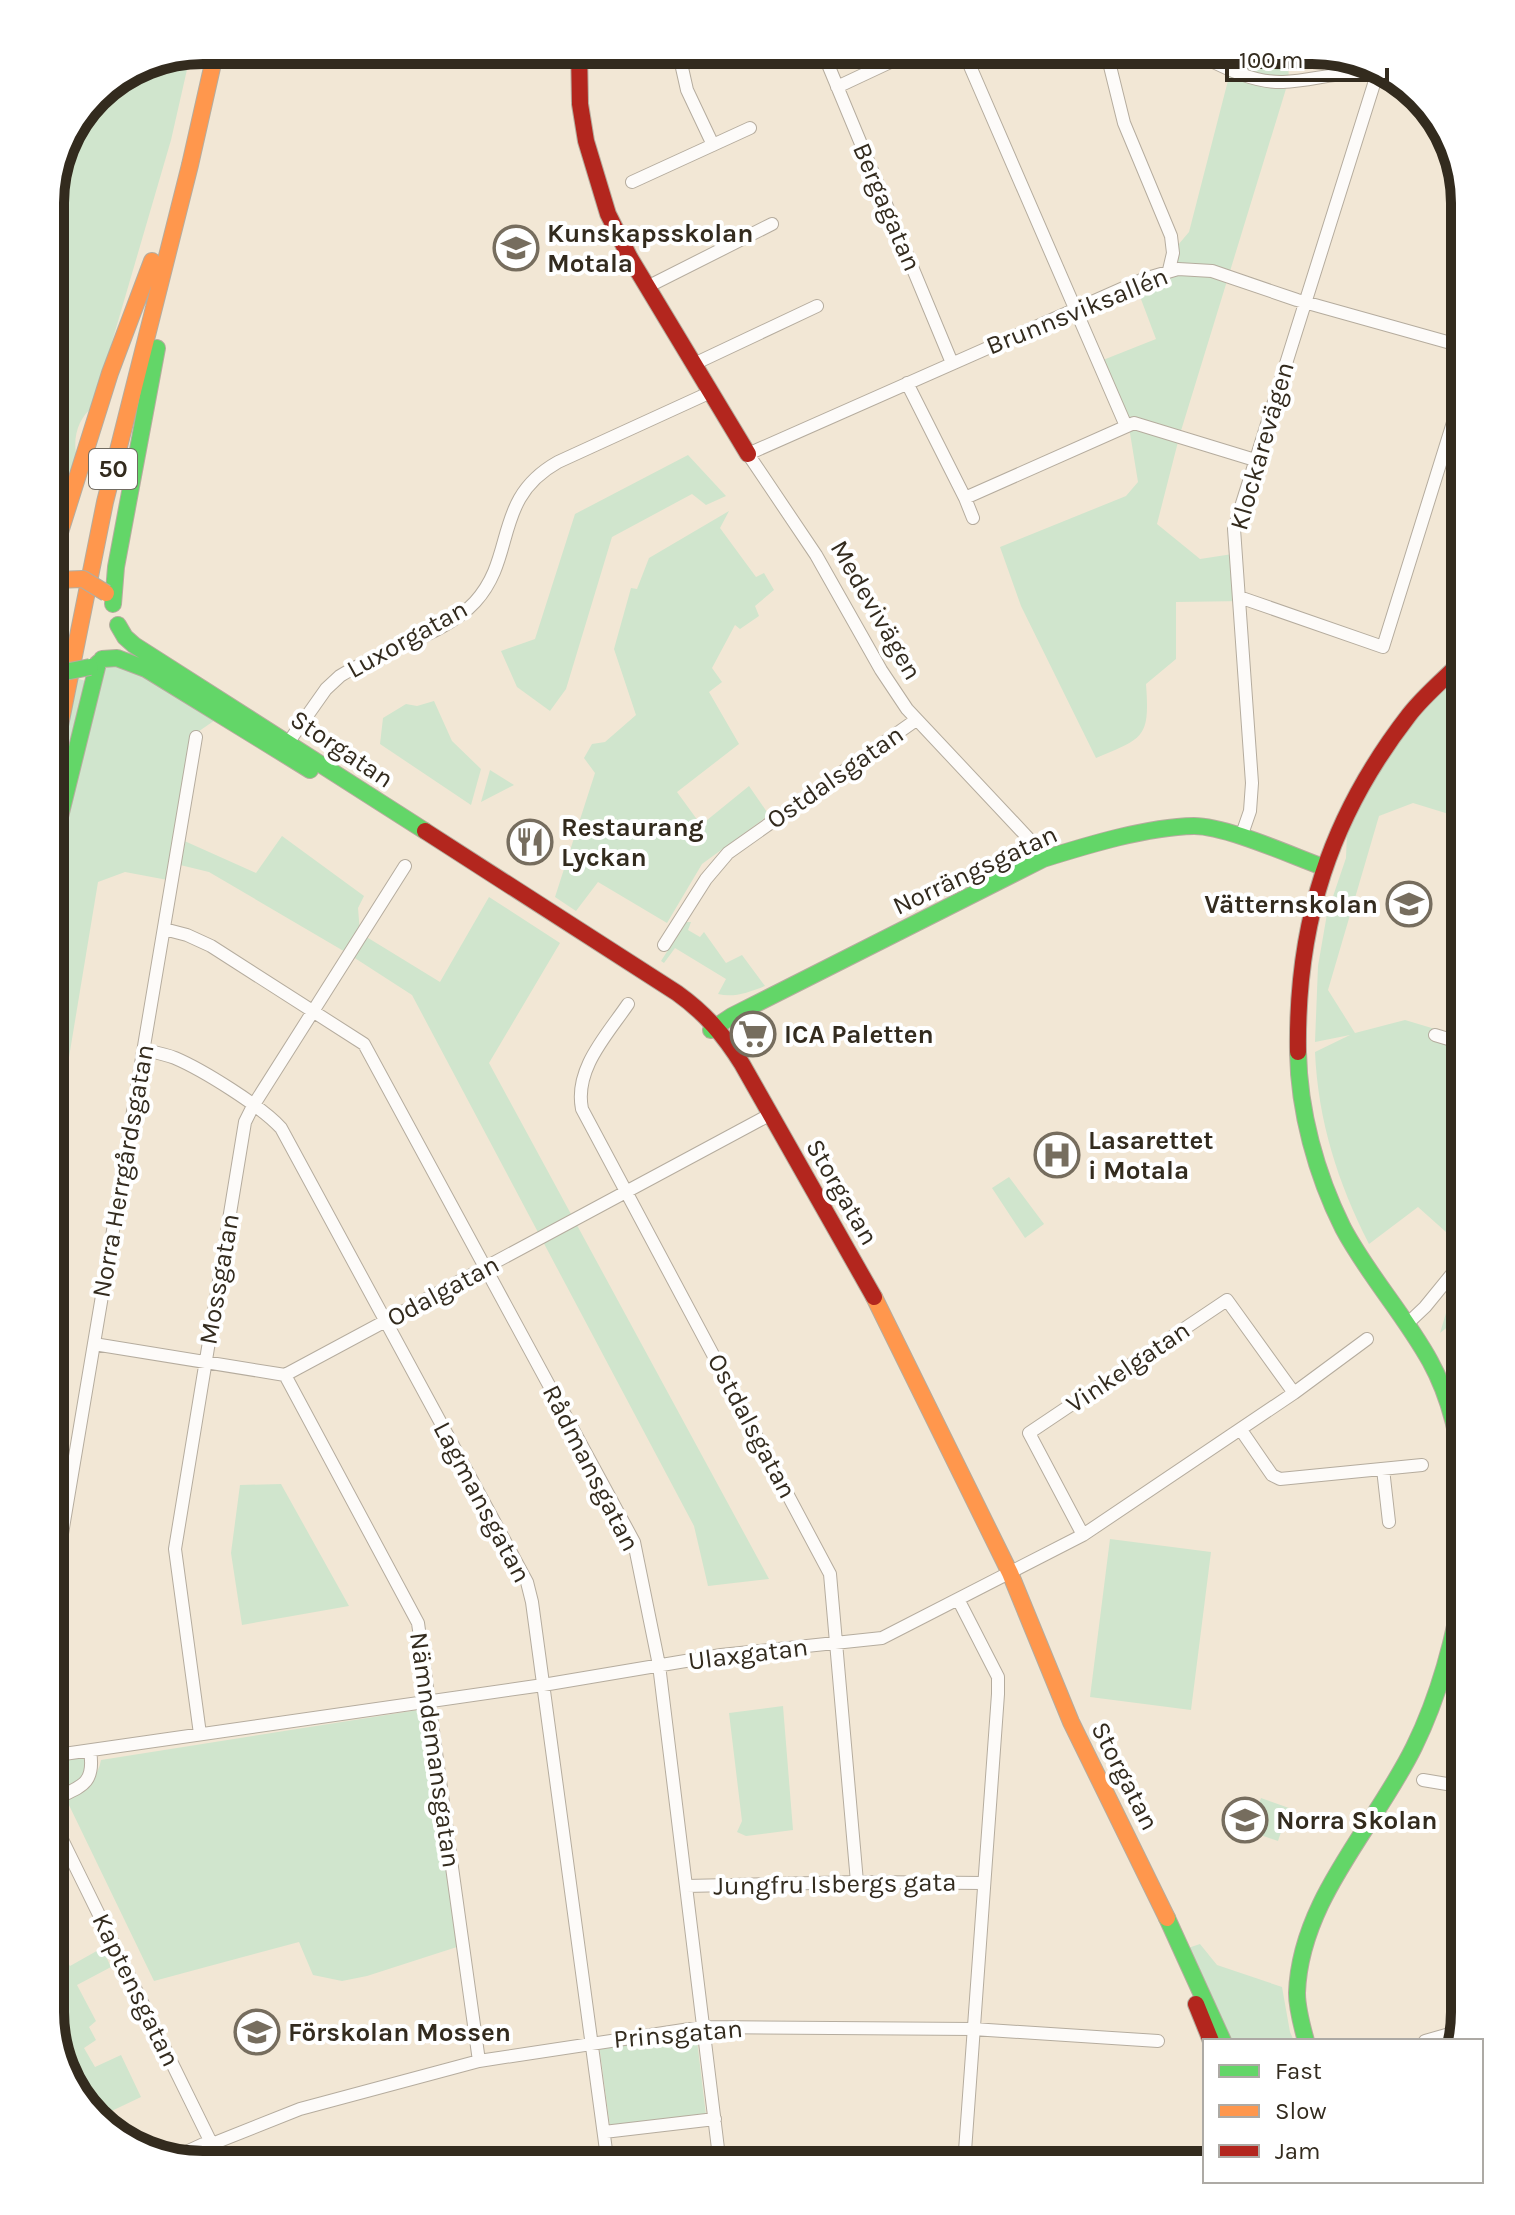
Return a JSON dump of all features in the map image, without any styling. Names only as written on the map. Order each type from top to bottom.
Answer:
[{"type":"main road","name":"50","points":[[64,637],[92,498],[199,64]]},
{"type":"main road","name":"50","points":[[64,706],[105,502],[213,64]]},
{"type":"main road","name":"Medevivägen","points":[[579,64],[580,104],[591,164],[608,214],[647,287],[748,454]]},
{"type":"main road","points":[[64,799],[97,663],[114,644],[118,625],[110,599],[190,165]]},
{"type":"main road","points":[[64,532],[113,358],[152,261]]},
{"type":"main road","points":[[64,576],[92,582],[110,599]]},
{"type":"main road","name":"Storgatan","points":[[118,625],[134,645],[713,1028],[882,1311],[1007,1575],[1065,1709],[1148,1877],[1222,2039]]},
{"type":"main road","name":"Storgatan","points":[[64,670],[70,671],[117,658],[146,669],[285,747]]},
{"type":"main road","points":[[1451,672],[1422,700],[1381,753],[1346,812],[1323,867],[1309,916],[1301,976],[1297,1052],[1303,1104],[1316,1157],[1340,1222],[1374,1280],[1407,1324],[1441,1384],[1451,1415]]},
{"type":"main road","name":"Norrängsgatan","points":[[713,1028],[1043,859],[1090,845],[1177,826],[1207,827],[1323,867]]},
{"type":"main road","name":"Storgatan","points":[[1007,1575],[1052,1700],[1137,1872],[1210,2039]]},
{"type":"main road","points":[[1306,2039],[1297,1993],[1307,1936],[1329,1891],[1402,1772],[1426,1721],[1451,1647]]},
{"type":"street","points":[[681,64],[687,90],[713,145]]},
{"type":"street","name":"Bergagatan","points":[[828,64],[952,363]]},
{"type":"street","points":[[837,87],[886,64]]},
{"type":"street","points":[[969,64],[1126,426]]},
{"type":"street","points":[[1109,64],[1124,123],[1171,236],[1173,253],[1169,270]]},
{"type":"street","points":[[1220,64],[1242,74],[1284,82],[1359,72]]},
{"type":"street","name":"Klockarevägen","points":[[1241,837],[1252,796],[1234,529],[1375,80]]},
{"type":"street","points":[[632,182],[750,128]]},
{"type":"street","points":[[647,287],[772,224]]},
{"type":"street","name":"Brunnsviksallén","points":[[748,454],[1169,270],[1188,268],[1212,271],[1305,303],[1451,343]]},
{"type":"street","points":[[694,364],[817,306]]},
{"type":"street","points":[[907,383],[973,518]]},
{"type":"street","name":"Luxorgatan","points":[[285,747],[326,689],[340,676],[450,622],[472,605],[493,573],[518,499],[537,476],[558,462],[711,392]]},
{"type":"street","points":[[965,498],[1134,423],[1255,460]]},
{"type":"street","points":[[1239,597],[1383,647],[1451,429]]},
{"type":"street","name":"Medevivägen","points":[[748,454],[816,555],[881,670],[916,720],[1030,840],[1043,859]]},
{"type":"street","name":"Ostdalsgatan","points":[[664,945],[706,879],[728,853],[916,720]]},
{"type":"street","name":"Norra Herrgårdsgatan","points":[[64,1522],[196,737]]},
{"type":"street","name":"Mossgatan","points":[[200,1734],[174,1555],[245,1122],[405,866]]},
{"type":"street","name":"Rådmansgatan","points":[[164,929],[211,946],[364,1044],[634,1542],[659,1665],[718,2151]]},
{"type":"street","name":"Ostdalsgatan","points":[[628,1004],[586,1068],[580,1094],[586,1121],[827,1565],[834,1593],[857,1882]]},
{"type":"street","points":[[1435,1035],[1451,1040]]},
{"type":"street","name":"Lagmansgatan","points":[[144,1050],[174,1058],[274,1120],[286,1136],[527,1582],[606,2151]]},
{"type":"street","name":"Odalgatan","points":[[285,1375],[767,1116]]},
{"type":"street","points":[[1407,1324],[1451,1274]]},
{"type":"street","name":"Vinkelgatan","points":[[1083,1535],[1029,1433],[1227,1300],[1294,1393]]},
{"type":"street","name":"Ulaxgatan","points":[[64,1754],[543,1685],[721,1655],[882,1638],[1083,1535],[1241,1430],[1367,1339]]},
{"type":"street","points":[[94,1344],[285,1375]]},
{"type":"street","name":"Nämndemansgatan","points":[[285,1375],[415,1616],[479,2061]]},
{"type":"street","points":[[1441,1384],[1451,1380]]},
{"type":"street","points":[[1241,1430],[1272,1475],[1280,1479],[1422,1465]]},
{"type":"street","points":[[1383,1469],[1389,1522]]},
{"type":"street","points":[[959,1601],[998,1677],[965,2151]]},
{"type":"street","points":[[64,1793],[87,1781],[92,1769],[90,1751]]},
{"type":"street","points":[[1423,1780],[1451,1785]]},
{"type":"street","name":"Kaptensgatan","points":[[64,1843],[215,2151]]},
{"type":"street","name":"Jungfru Isbergs gata","points":[[686,1886],[984,1883]]},
{"type":"street","name":"Prinsgatan","points":[[191,2150],[300,2109],[479,2061],[703,2027],[973,2029],[1158,2041]]},
{"type":"street","points":[[604,2132],[715,2119]]},
{"type":"green space","points":[[1288,64],[1289,79],[1180,434],[1157,524],[1200,559],[1239,553],[1244,601],[1176,602],[1176,659],[1146,684],[1145,726],[1125,746],[1096,758],[1021,606],[1000,547],[1126,496],[1138,482],[1128,421],[1103,360],[1156,339],[1133,278],[1178,264],[1178,245],[1189,232],[1232,65]]},
{"type":"green space","points":[[188,66],[171,140],[93,407],[83,417],[78,429],[75,443],[77,457],[64,500],[64,194],[69,167],[78,141],[111,98],[158,71]]},
{"type":"green space","points":[[688,455],[726,496],[706,505],[692,494],[612,537],[566,689],[550,711],[517,687],[501,651],[535,639],[575,514]]},
{"type":"green space","points":[[729,511],[720,528],[756,577],[764,573],[774,590],[755,606],[759,616],[740,629],[735,625],[712,668],[722,682],[709,692],[739,744],[677,792],[701,825],[749,786],[769,815],[702,864],[667,923],[598,882],[576,911],[555,897],[595,773],[584,758],[592,744],[605,742],[636,715],[614,649],[631,588],[637,589],[649,558]]},
{"type":"green space","points":[[116,665],[130,668],[218,718],[192,736],[180,839],[256,873],[282,836],[364,896],[358,908],[360,933],[440,982],[489,897],[560,943],[489,1063],[769,1579],[708,1586],[694,1526],[412,995],[209,872],[176,864],[173,881],[125,872],[98,882],[64,1087],[64,678],[95,684],[105,668]]},
{"type":"green space","points":[[1451,683],[1451,815],[1413,803],[1379,816],[1328,990],[1355,1033],[1405,1020],[1451,1034],[1451,1236],[1418,1207],[1369,1244],[1339,1175],[1320,1103],[1315,1052],[1350,1035],[1315,1042],[1318,966],[1327,914],[1346,858],[1347,832],[1377,773],[1432,698]]},
{"type":"green space","points":[[434,701],[452,741],[481,769],[471,805],[380,744],[383,718],[406,704],[417,706]]},
{"type":"green space","points":[[490,770],[514,785],[481,802]]},
{"type":"green space","points":[[686,922],[691,922],[688,930],[700,937],[704,932],[726,963],[742,955],[765,986],[736,995],[718,994],[726,979],[675,948],[664,963],[661,961]]},
{"type":"green space","points":[[1009,1177],[1044,1224],[1025,1238],[992,1188]]},
{"type":"green space","points":[[1451,1300],[1451,1324],[1440,1333]]},
{"type":"green space","points":[[281,1484],[349,1606],[242,1625],[231,1553],[240,1485]]},
{"type":"green space","points":[[1110,1539],[1211,1552],[1191,1710],[1090,1697]]},
{"type":"green space","points":[[783,1706],[793,1830],[746,1836],[737,1832],[742,1821],[729,1713]]},
{"type":"green space","points":[[418,1710],[460,1946],[342,1981],[313,1975],[299,1942],[154,1981],[67,1801],[88,1784],[97,1773],[101,1760]]},
{"type":"green space","points":[[93,1747],[86,1773],[64,1790],[64,1751]]},
{"type":"green space","points":[[1261,1798],[1289,1808],[1278,1841],[1249,1831]]},
{"type":"green space","points":[[1200,1944],[1217,1965],[1282,1987],[1293,2039],[1230,2039],[1185,1949]]},
{"type":"green space","points":[[102,1948],[111,1967],[77,1985],[96,2021],[89,2027],[96,2040],[84,2048],[95,2067],[121,2055],[141,2097],[108,2113],[83,2082],[65,2030],[64,1956],[70,1966]]},
{"type":"green space","points":[[696,2032],[706,2115],[610,2127],[599,2045]]},
{"type":"traffic: fast","points":[[113,604],[116,567],[157,348]]},
{"type":"traffic: fast","points":[[118,625],[134,645],[425,831]]},
{"type":"traffic: fast","points":[[102,659],[117,658],[146,669],[310,770]]},
{"type":"traffic: fast","points":[[64,800],[98,663]]},
{"type":"traffic: fast","points":[[64,670],[90,667]]},
{"type":"traffic: fast","points":[[711,1030],[732,1016],[1043,859],[1098,843],[1176,827],[1207,827],[1323,867]]},
{"type":"traffic: fast","points":[[1298,1052],[1302,1097],[1311,1142],[1333,1207],[1363,1262],[1420,1344],[1437,1375],[1451,1414]]},
{"type":"traffic: fast","points":[[1306,2039],[1297,1993],[1301,1959],[1311,1927],[1342,1865],[1414,1747],[1432,1705],[1451,1642]]},
{"type":"traffic: fast","points":[[1167,1918],[1222,2039]]},
{"type":"traffic: slow","points":[[64,706],[105,502],[213,64]]},
{"type":"traffic: slow","points":[[64,519],[110,373],[152,261]]},
{"type":"traffic: slow","points":[[64,580],[83,579],[106,593]]},
{"type":"traffic: slow","points":[[874,1297],[1010,1573],[1071,1722],[1167,1918]]},
{"type":"traffic: jam","points":[[579,64],[580,104],[586,141],[608,214],[630,258],[748,454]]},
{"type":"traffic: jam","points":[[1298,1052],[1303,959],[1311,916],[1339,832],[1381,753],[1409,715],[1451,672]]},
{"type":"traffic: jam","points":[[425,831],[677,993],[705,1017],[742,1064],[874,1297]]},
{"type":"traffic: jam","points":[[1196,2004],[1210,2039]]},
{"type":"place","name":"Kunskapsskolan Motala","points":[[516,248]]},
{"type":"place","name":"Restaurang Lyckan","points":[[530,842]]},
{"type":"place","name":"Vätternskolan","points":[[1409,904]]},
{"type":"place","name":"ICA Paletten","points":[[753,1034]]},
{"type":"place","name":"Lasarettet i Motala","points":[[1057,1155]]},
{"type":"place","name":"Norra Skolan","points":[[1245,1820]]},
{"type":"place","name":"Förskolan Mossen","points":[[257,2032]]}]
